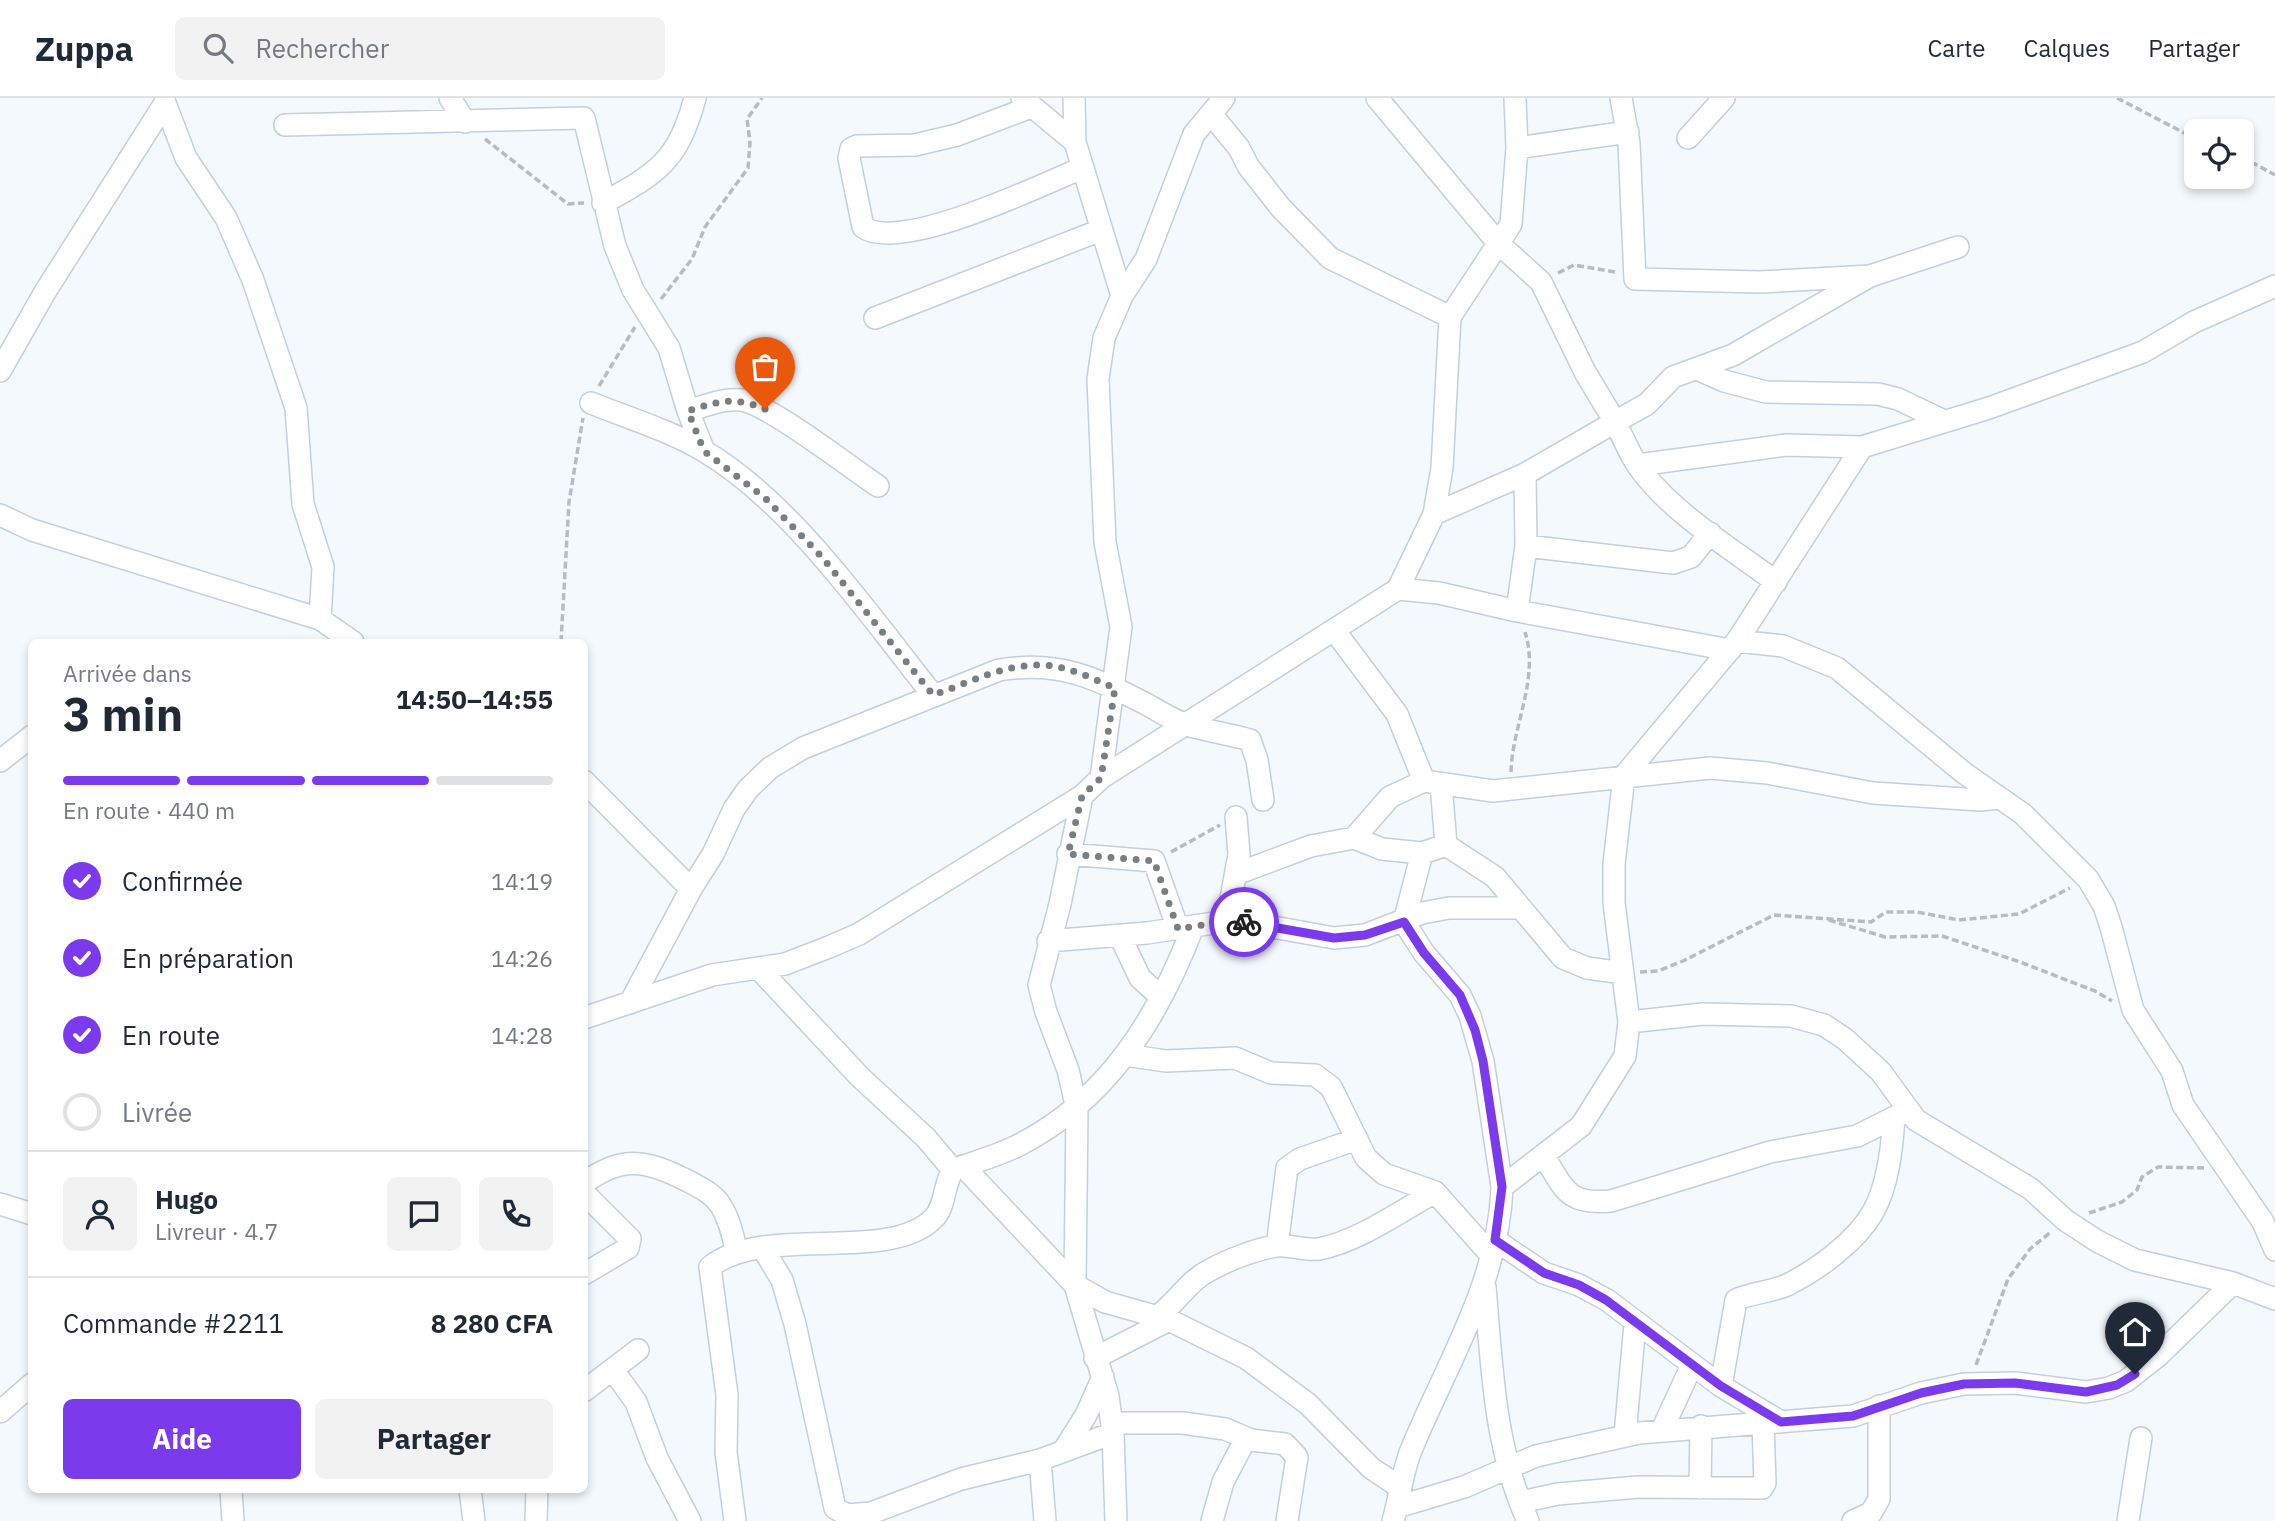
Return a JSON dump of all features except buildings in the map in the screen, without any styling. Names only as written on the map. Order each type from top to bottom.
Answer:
[{"type":"street","points":[[450,98],[465,122]]},
{"type":"street","points":[[603,203],[655,171],[680,144],[695,98]]},
{"type":"street","points":[[1074,98],[1075,142],[1122,296]]},
{"type":"street","points":[[1377,98],[1498,243],[1541,282],[1585,372],[1637,465],[1656,487],[1710,533],[1776,582]]},
{"type":"street","points":[[588,1017],[712,975],[785,964],[859,934],[1082,796],[1101,778],[1398,589],[1434,514],[1442,468],[1450,317],[1511,224],[1517,148],[1515,98]]},
{"type":"street","points":[[1621,98],[1628,132],[1635,279],[1760,282],[1870,276]]},
{"type":"street","points":[[1688,138],[1724,98]]},
{"type":"street","points":[[1075,142],[1026,102],[957,135],[915,145],[851,149],[849,158],[863,227],[869,232],[890,234],[944,224],[1082,168]]},
{"type":"street","points":[[0,371],[45,292],[165,103],[186,158],[232,230],[253,280],[296,408],[303,504],[323,566],[320,619]]},
{"type":"street","points":[[1101,778],[1121,627],[1105,542],[1098,379],[1104,338],[1122,296],[1146,259],[1178,169],[1194,134],[1218,106],[1248,166],[1281,208],[1330,258],[1450,317]]},
{"type":"street","points":[[285,125],[584,118],[615,246],[633,290],[669,348],[688,411],[704,451]]},
{"type":"street","points":[[1517,148],[1628,132]]},
{"type":"street","points":[[875,318],[1101,230]]},
{"type":"street","points":[[1434,514],[1525,474],[1647,404],[1673,377],[1733,355],[1870,276],[1958,247]]},
{"type":"street","points":[[1637,465],[1786,445],[1862,447],[1989,408],[2143,352],[2194,323],[2275,286]]},
{"type":"street","points":[[1697,369],[1724,381],[1766,392],[1878,394],[1898,399],[1944,421]]},
{"type":"street","points":[[688,411],[722,401],[742,400],[765,409],[878,486]]},
{"type":"street","points":[[591,403],[704,451],[765,498],[822,557],[933,695]]},
{"type":"street","points":[[1502,1187],[1581,1125],[1596,1106],[1625,1056],[1629,1022],[1614,903],[1624,776],[1733,646],[1862,447]]},
{"type":"street","points":[[1517,611],[1526,546],[1525,474]]},
{"type":"street","points":[[0,515],[32,530],[320,619],[350,639]]},
{"type":"street","points":[[1526,546],[1673,563],[1691,557],[1710,533]]},
{"type":"street","points":[[1398,589],[1439,593],[1517,611],[1733,646],[1783,646],[1837,668],[1886,711],[2042,832],[2088,879],[2104,906],[2133,1010],[2172,1071],[2183,1105],[2263,1222],[2275,1250]]},
{"type":"street","points":[[1334,630],[1397,714],[1433,783],[1446,845],[1495,877],[1518,908],[1568,961],[1587,968],[1623,973]]},
{"type":"street","points":[[629,1003],[713,854],[734,809],[748,789],[770,768],[803,748],[999,670],[1028,665],[1054,666],[1115,688],[1185,724],[1250,740],[1257,760],[1263,800]]},
{"type":"street","points":[[0,761],[28,739]]},
{"type":"street","points":[[1354,838],[1390,797],[1433,783],[1493,790],[1624,776],[1734,769],[1873,793],[1980,800],[1998,798]]},
{"type":"street","points":[[1082,796],[1068,854],[1060,904],[1048,941],[1040,995],[1069,1070],[1077,1109],[1075,1285],[1099,1367],[1113,1428],[1116,1521]]},
{"type":"street","points":[[594,806],[691,889]]},
{"type":"street","points":[[1227,921],[1239,854],[1236,817]]},
{"type":"street","points":[[1236,874],[1311,846],[1354,838],[1382,849],[1422,853],[1446,845]]},
{"type":"street","points":[[1397,1505],[1410,1451],[1471,1320],[1493,1248],[1502,1187],[1483,1061],[1470,1016],[1460,995],[1424,953],[1404,922],[1422,853]]},
{"type":"street","points":[[735,1521],[726,1452],[727,1395],[709,1273],[719,1261],[762,1247],[850,1242],[916,1230],[938,1213],[944,1185],[958,1168],[1017,1146],[1077,1109],[1125,1055],[1175,975],[1185,928],[1154,861],[1068,854]]},
{"type":"street","points":[[1048,941],[1119,936],[1227,921],[1311,932],[1334,938],[1365,935],[1422,913],[1449,908],[1518,908]]},
{"type":"street","points":[[1119,936],[1140,978],[1161,997]]},
{"type":"street","points":[[759,969],[860,1077],[958,1168],[1075,1285],[1105,1302],[1163,1318],[1246,1358],[1280,1380],[1308,1404],[1371,1468],[1397,1505]]},
{"type":"street","points":[[1629,1022],[1685,1014],[1805,1018],[1845,1039],[1871,1061],[1901,1115],[2031,1189],[2065,1220],[2108,1247],[2135,1260],[2233,1283],[2275,1299]]},
{"type":"street","points":[[1125,1055],[1166,1061],[1235,1058],[1266,1072],[1323,1078],[1331,1087],[1366,1158],[1384,1174],[1435,1192],[1493,1248],[1594,1293],[1772,1422]]},
{"type":"street","points":[[1544,1155],[1576,1200],[1588,1203],[1611,1201],[1770,1152],[1857,1136],[1901,1115]]},
{"type":"street","points":[[1721,1386],[1736,1300],[1762,1294],[1804,1276],[1857,1232],[1872,1214],[1878,1200],[1901,1115]]},
{"type":"street","points":[[1277,1246],[1287,1168],[1300,1159],[1357,1139]]},
{"type":"street","points":[[588,1181],[621,1163],[643,1164],[665,1170],[716,1199],[728,1220],[737,1253]]},
{"type":"street","points":[[1064,1450],[1086,1415],[1099,1367],[1163,1318],[1198,1276],[1277,1246],[1305,1249],[1329,1245],[1366,1230],[1435,1192]]},
{"type":"street","points":[[588,1197],[631,1239],[628,1248],[588,1273]]},
{"type":"street","points":[[0,1204],[28,1213]]},
{"type":"street","points":[[762,1247],[782,1280],[789,1300],[804,1361],[820,1448],[838,1511],[853,1516],[871,1513],[961,1479],[1040,1460],[1113,1428],[1183,1423],[1225,1429],[1246,1438],[1280,1442],[1295,1453],[1287,1521]]},
{"type":"street","points":[[1484,1277],[1496,1407],[1506,1469],[1524,1512],[1584,1491],[1638,1487],[1764,1486],[1772,1422]]},
{"type":"street","points":[[1397,1505],[1464,1487],[1566,1448],[1625,1435],[1701,1426],[1853,1416],[1933,1390],[1964,1384],[2015,1383],[2086,1392],[2109,1388],[2126,1381],[2159,1355],[2233,1283]]},
{"type":"street","points":[[1625,1435],[1635,1324]]},
{"type":"street","points":[[588,1388],[638,1350]]},
{"type":"street","points":[[1662,1430],[1692,1365]]},
{"type":"street","points":[[613,1370],[636,1402],[657,1458],[690,1521]]},
{"type":"street","points":[[0,1412],[28,1388]]},
{"type":"street","points":[[1853,1521],[1871,1513],[1879,1499],[1879,1406]]},
{"type":"street","points":[[1700,1488],[1701,1426]]},
{"type":"street","points":[[1212,1521],[1223,1482],[1246,1438]]},
{"type":"street","points":[[2128,1521],[2141,1438]]},
{"type":"street","points":[[1040,1460],[1045,1521]]},
{"type":"street","points":[[231,1493],[233,1521]]},
{"type":"street","points":[[472,1493],[474,1521]]},
{"type":"street","points":[[536,1521],[537,1493]]},
{"type":"path","points":[[561,639],[569,502],[583,419],[638,322],[692,259],[705,227],[748,168],[750,143],[747,119],[762,98]]},
{"type":"path","points":[[2118,98],[2184,133]]},
{"type":"path","points":[[465,122],[568,204],[603,203]]},
{"type":"path","points":[[2254,164],[2275,175]]},
{"type":"path","points":[[1541,282],[1574,265],[1635,279]]},
{"type":"path","points":[[1511,788],[1511,753],[1526,701],[1528,670],[1527,636],[1517,611]]},
{"type":"path","points":[[1154,861],[1236,817]]},
{"type":"path","points":[[1623,973],[1658,971],[1774,915],[1871,922],[1886,912],[1917,912],[1959,920],[2019,914],[2088,879]]},
{"type":"path","points":[[1822,918],[1885,937],[1942,936],[2095,991],[2133,1010]]},
{"type":"way so far","points":[[765,409],[742,400],[722,401],[688,411],[704,451],[765,498],[822,557],[933,695],[999,670],[1028,665],[1054,666],[1115,688],[1101,778],[1082,796],[1068,854],[1154,861],[1178,929],[1234,920],[1244,922]]},
{"type":"route","points":[[1244,922],[1334,938],[1365,935],[1404,922],[1424,953],[1460,995],[1475,1030],[1483,1061],[1502,1187],[1501,1211],[1495,1240],[1529,1265],[1555,1278],[1579,1285],[1606,1300],[1721,1386],[1781,1422],[1853,1416],[1895,1400],[1964,1384],[2015,1383],[2086,1392],[2109,1388],[2135,1374]]}]
